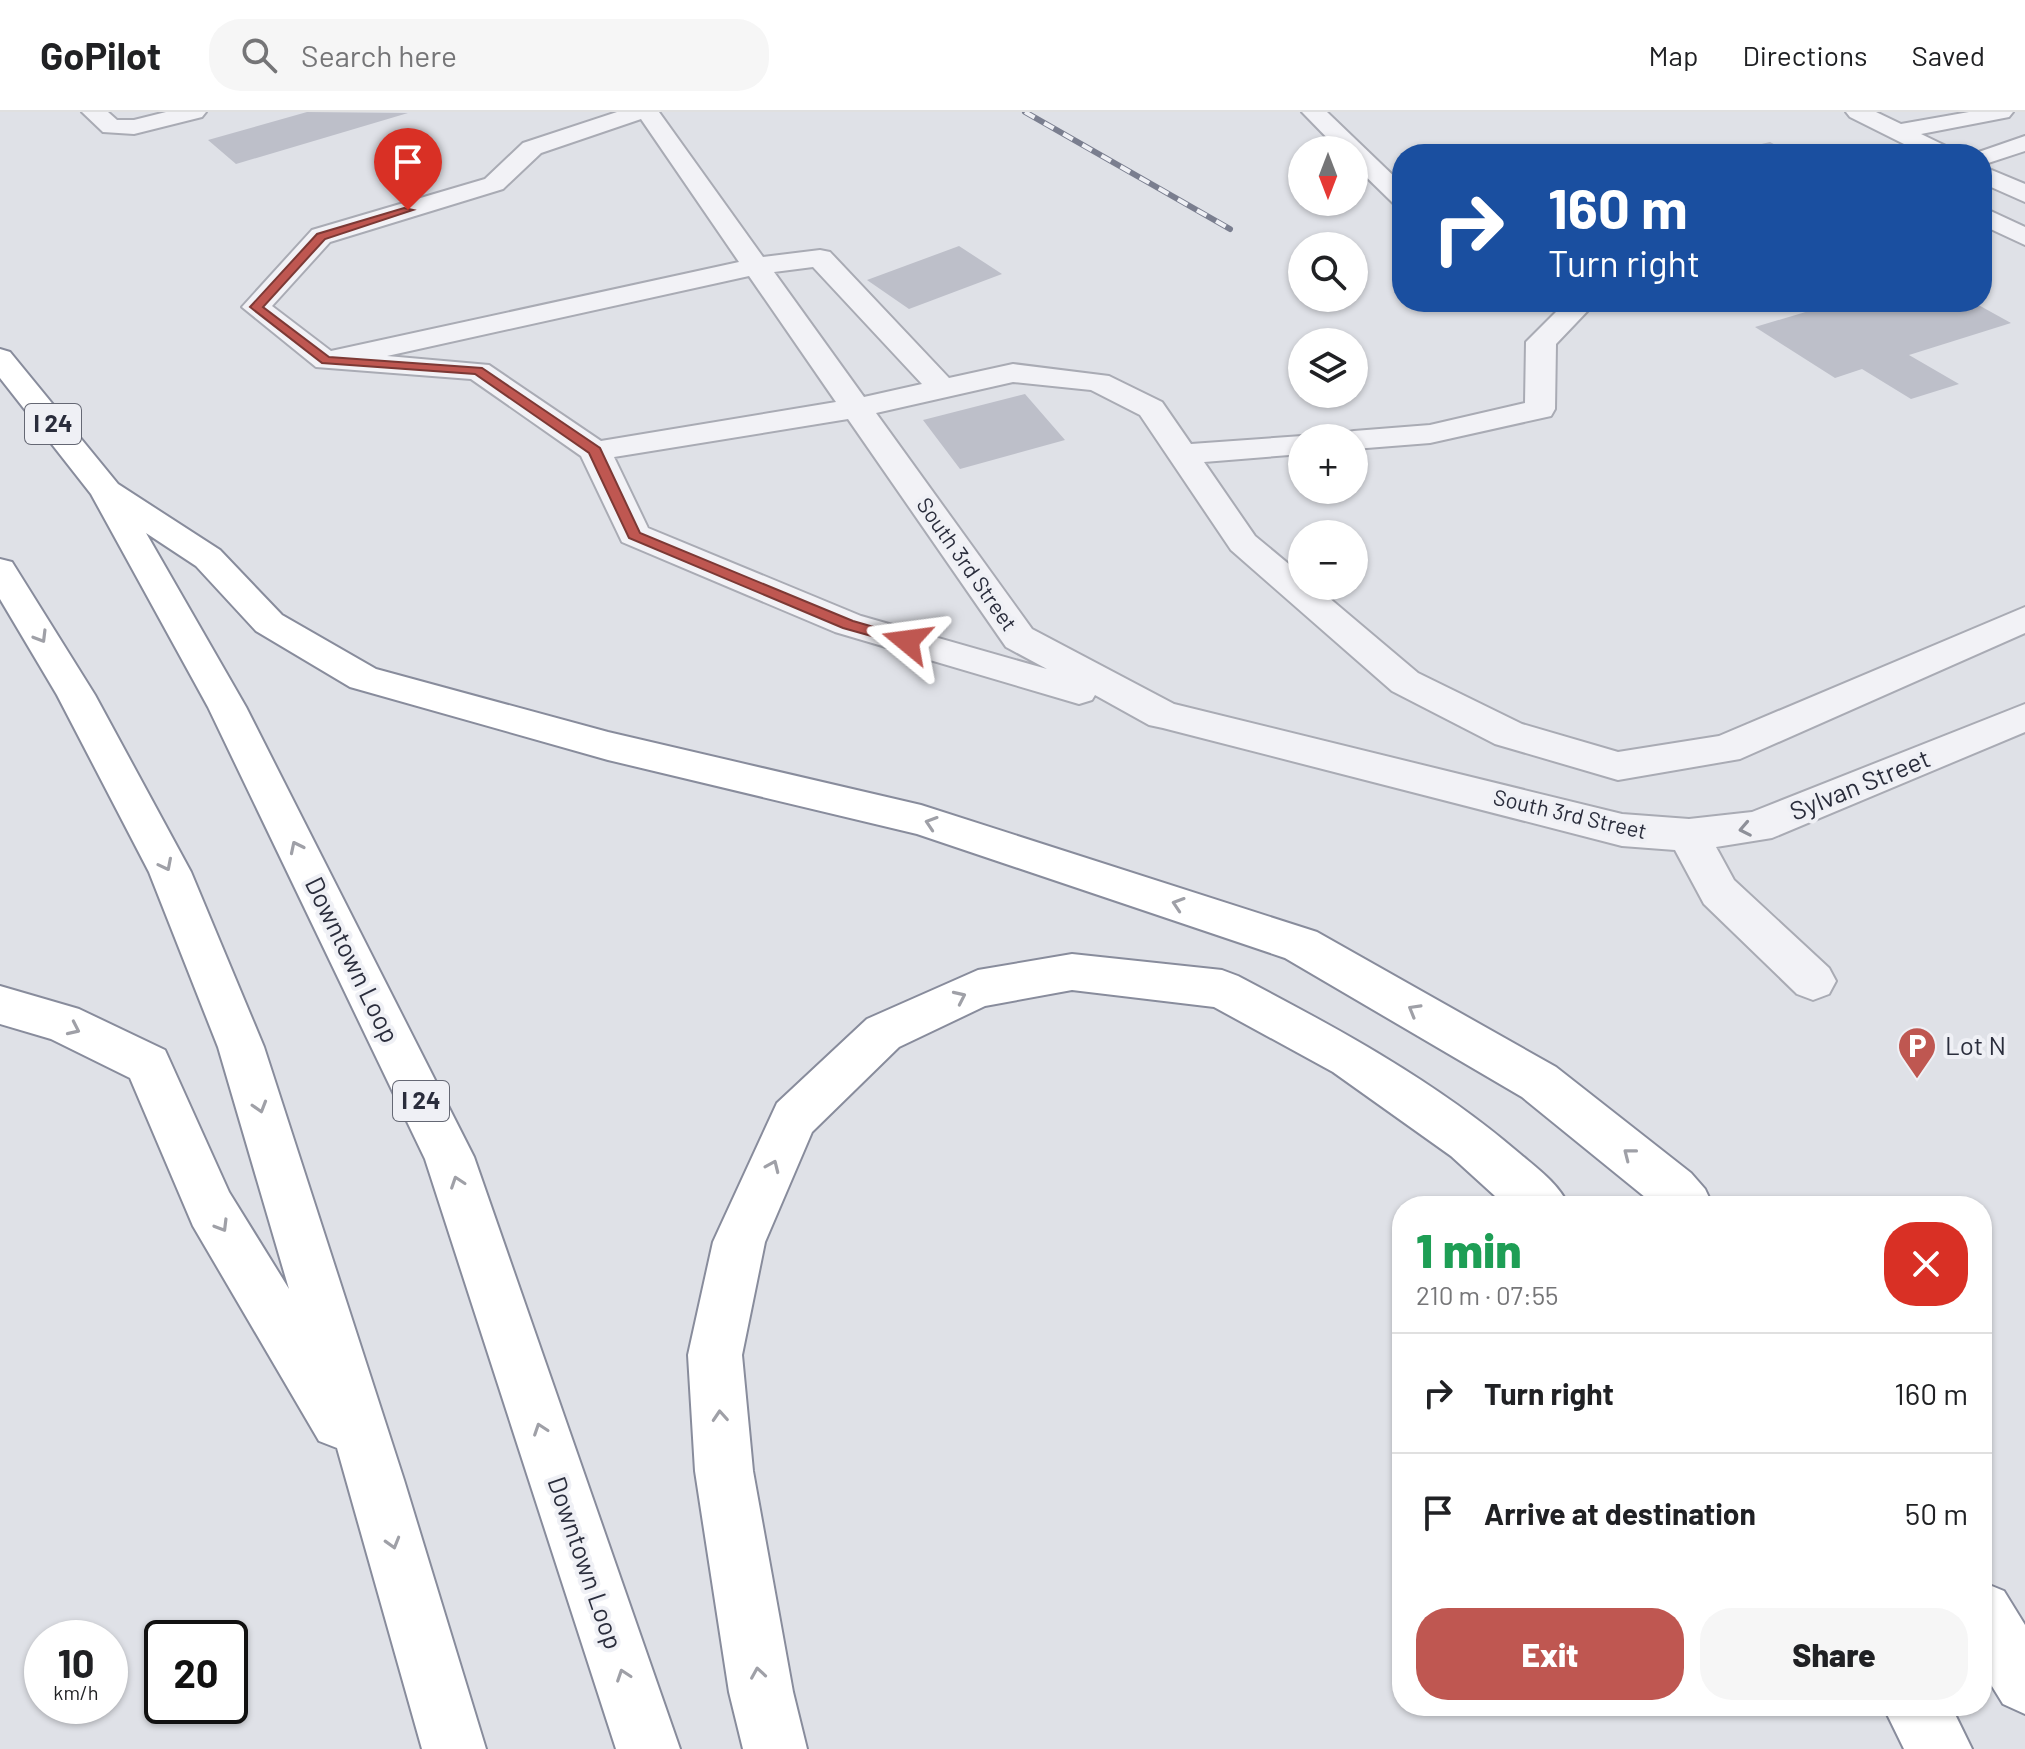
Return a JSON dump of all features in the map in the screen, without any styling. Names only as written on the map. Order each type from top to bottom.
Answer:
[{"type":"highway","name":"Downtown Loop","points":[[0,358],[106,491],[227,707],[449,1157],[648,1749]]},
{"type":"highway","points":[[106,491],[208,558],[269,623],[363,678],[608,746],[921,820],[1301,945],[1539,1082],[1679,1196]]},
{"type":"highway","points":[[0,570],[76,695],[170,872],[241,1047],[375,1480],[454,1749]]},
{"type":"highway","points":[[775,1749],[761,1692],[724,1471],[715,1355],[739,1242],[794,1118],[883,1033],[978,989],[1072,972],[1222,989],[1350,1058],[1468,1140],[1532,1196]]},
{"type":"highway","points":[[0,1005],[63,1023],[148,1064],[211,1209],[375,1480]]},
{"type":"highway","points":[[1992,1629],[2025,1682]]},
{"type":"highway","points":[[1921,1716],[1940,1749]]},
{"type":"street","points":[[94,112],[111,127],[134,127],[194,112]]},
{"type":"street","points":[[640,112],[532,148],[494,184],[321,236],[256,307],[326,361],[478,371],[595,451],[634,535],[848,624],[1163,715]]},
{"type":"street","name":"South 3rd Street","points":[[647,112],[1019,638],[1163,715],[1593,823],[1647,833],[1689,835]]},
{"type":"street","points":[[1314,112],[1339,136]]},
{"type":"street","points":[[1858,112],[1922,144]]},
{"type":"street","points":[[1897,132],[2001,112]]},
{"type":"street","points":[[1992,155],[2025,143]]},
{"type":"street","points":[[1368,164],[1392,188]]},
{"type":"street","points":[[1992,178],[2020,192]]},
{"type":"street","points":[[1992,198],[2020,192]]},
{"type":"street","points":[[1992,220],[2025,237]]},
{"type":"street","points":[[326,361],[756,266],[820,258],[943,389]]},
{"type":"street","points":[[1368,439],[1430,434],[1540,409],[1541,342],[1572,312]]},
{"type":"street","points":[[595,451],[856,408],[1013,373],[1098,382],[1151,409],[1243,543],[1405,682],[1509,734],[1618,766],[1726,749],[2025,619]]},
{"type":"street","points":[[1182,454],[1288,446]]},
{"type":"street","name":"Sylvan Street","points":[[1689,835],[1757,827],[2025,717]]},
{"type":"street","points":[[1689,835],[1719,892],[1813,981]]},
{"type":"building","points":[[307,112],[408,113],[236,164],[208,140]]},
{"type":"building","points":[[959,246],[1002,274],[909,309],[867,280]]},
{"type":"building","points":[[1805,312],[1991,312],[2011,323],[1909,355],[1959,384],[1911,399],[1862,369],[1835,378],[1755,327]]},
{"type":"building","points":[[1025,394],[1065,440],[960,469],[923,420]]},
{"type":"railway","points":[[1025,112],[1230,229]]},
{"type":"place","name":"Lot N","points":[[1917,1080]]},
{"type":"route","points":[[408,210],[321,236],[256,307],[326,361],[478,371],[595,451],[634,535],[848,624],[907,641]]}]
